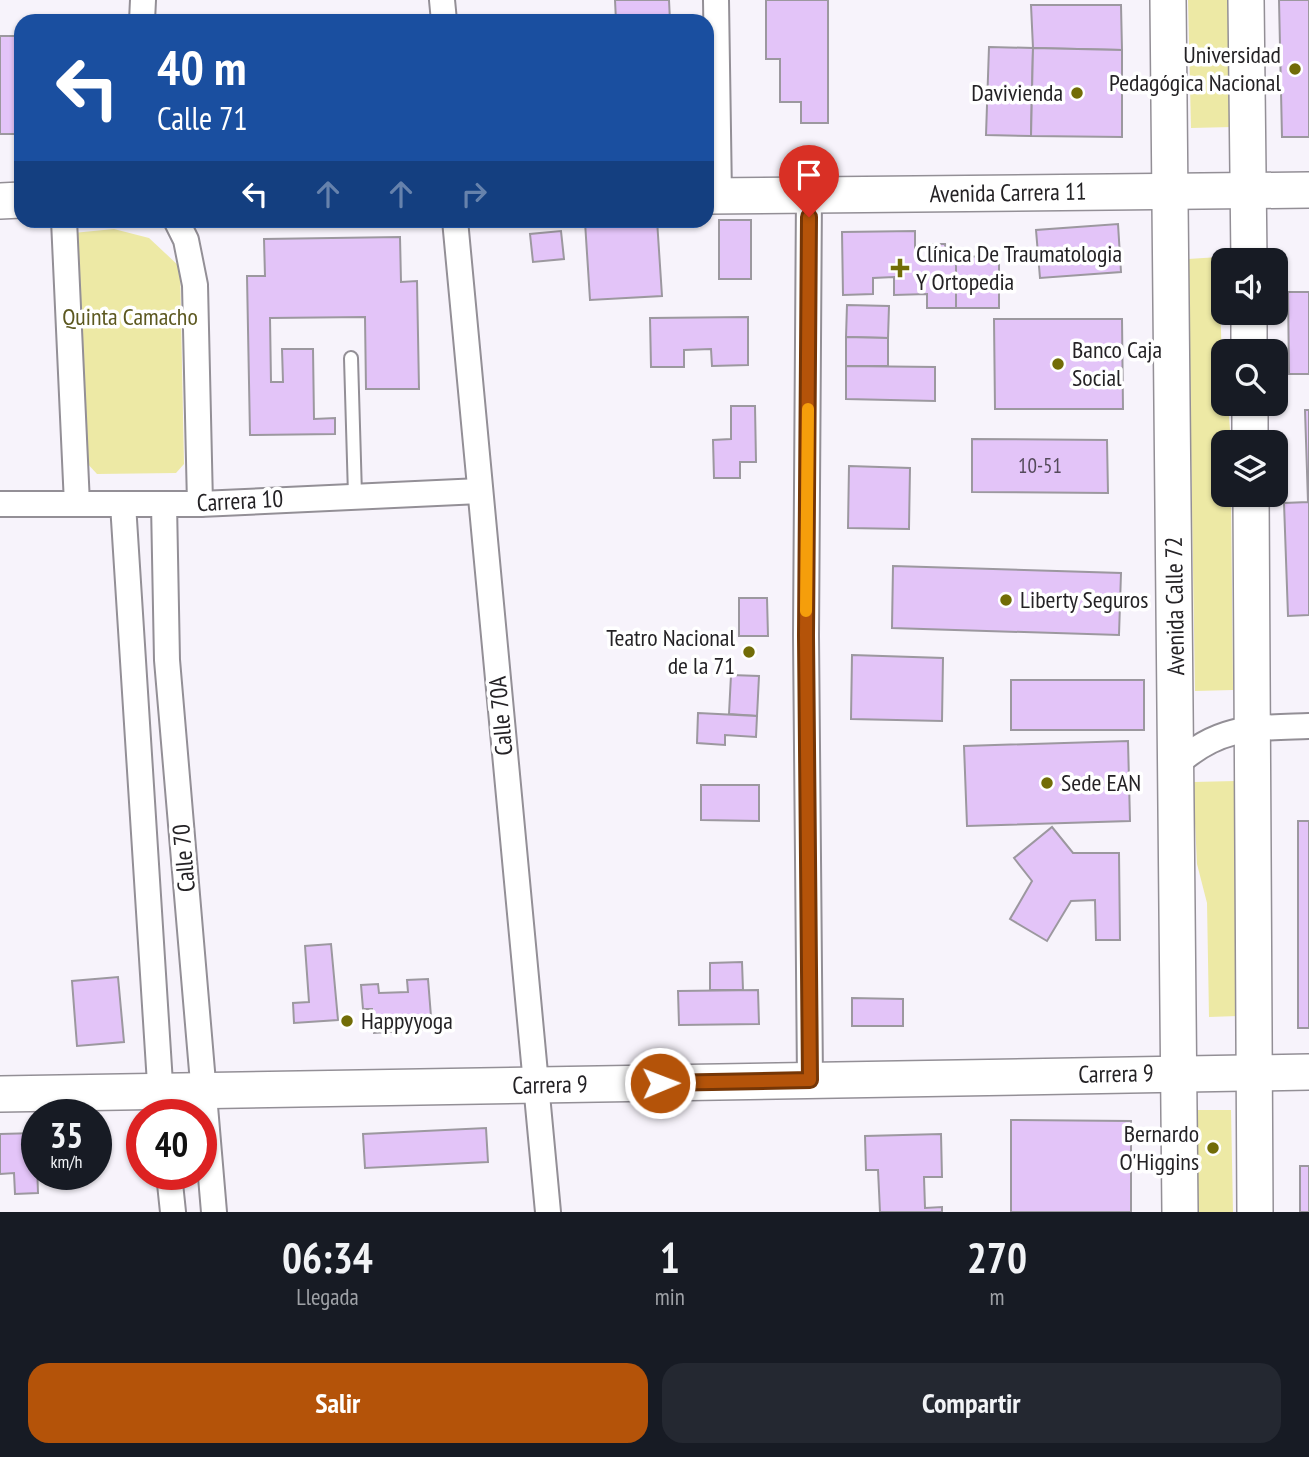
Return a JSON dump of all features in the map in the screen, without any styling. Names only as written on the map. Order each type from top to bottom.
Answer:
[{"type":"main road","name":"Avenida Calle 72","points":[[1168,0],[1181,1073],[1180,1212]]},
{"type":"main road","points":[[1245,0],[1249,248]]},
{"type":"main road","name":"Avenida Carrera 11","points":[[714,196],[1309,190]]},
{"type":"main road","points":[[1251,507],[1255,1212]]},
{"type":"main road","name":"Carrera 9","points":[[176,1099],[205,1091],[1309,1072]]},
{"type":"main road","name":"Carrera 9","points":[[0,1094],[126,1101]]},
{"type":"street","points":[[714,131],[716,0]]},
{"type":"street","points":[[809,195],[806,649],[810,1080]]},
{"type":"street","points":[[64,228],[77,504]]},
{"type":"street","points":[[180,228],[186,240],[195,285],[200,504]]},
{"type":"street","name":"Calle 70A","points":[[456,228],[548,1212]]},
{"type":"street","name":"Carrera 10","points":[[0,504],[200,504],[480,491]]},
{"type":"street","name":"Calle 70","points":[[123,504],[161,1099]]},
{"type":"street","name":"Calle 70","points":[[164,504],[167,660],[205,1091],[207,1211]]},
{"type":"street","points":[[133,662],[167,660]]},
{"type":"street","points":[[1177,764],[1209,740],[1232,732],[1253,728],[1309,726]]},
{"type":"street","points":[[142,813],[180,809]]},
{"type":"street","points":[[151,947],[192,944]]},
{"type":"street","points":[[171,1190],[173,1212]]},
{"type":"lane","points":[[351,358],[355,495]]},
{"type":"green space","points":[[1188,0],[1229,0],[1232,127],[1191,128]]},
{"type":"green space","name":"Quinta Camacho","points":[[114,229],[149,238],[180,267],[184,464],[176,473],[97,474],[86,462],[73,233]]},
{"type":"green space","points":[[1211,258],[1211,325],[1221,325],[1221,339],[1211,339],[1211,416],[1229,416],[1230,430],[1211,430],[1211,507],[1231,507],[1233,690],[1195,691],[1188,259]]},
{"type":"green space","points":[[1236,781],[1238,1016],[1209,1017],[1207,903],[1197,864],[1193,782]]},
{"type":"green space","points":[[1191,1110],[1231,1110],[1233,1212],[1192,1212]]},
{"type":"building","points":[[615,0],[669,0],[670,14],[616,14]]},
{"type":"building","points":[[766,0],[828,0],[828,123],[801,123],[801,102],[780,102],[780,59],[766,59]]},
{"type":"building","name":"Universidad Pedagógica Nacional","points":[[1279,0],[1309,0],[1309,137],[1282,137]]},
{"type":"building","points":[[1031,5],[1121,5],[1122,50],[1033,48]]},
{"type":"building","points":[[0,36],[14,36],[14,134],[0,134]]},
{"type":"building","points":[[989,47],[1033,48],[1031,136],[986,135]]},
{"type":"building","name":"Davivienda","points":[[1033,48],[1122,50],[1122,137],[1031,136]]},
{"type":"building","points":[[719,220],[751,220],[751,279],[719,279]]},
{"type":"building","points":[[1118,224],[1121,272],[1040,278],[1036,230]]},
{"type":"building","points":[[585,228],[658,228],[662,296],[590,300]]},
{"type":"building","points":[[561,231],[564,259],[533,262],[530,234]]},
{"type":"building","name":"Clínica De Traumatologia Y Ortopedia","points":[[915,231],[915,258],[927,258],[927,244],[945,244],[946,257],[956,257],[956,308],[927,308],[927,294],[894,295],[894,277],[873,278],[873,294],[843,295],[842,232]]},
{"type":"building","points":[[400,237],[401,282],[417,281],[419,389],[366,389],[365,317],[270,318],[271,382],[283,382],[282,349],[313,349],[314,419],[335,418],[335,434],[250,435],[247,276],[265,276],[264,239]]},
{"type":"building","points":[[999,256],[999,308],[956,308],[956,257]]},
{"type":"building","points":[[1288,292],[1309,292],[1309,374],[1289,374]]},
{"type":"building","points":[[847,305],[889,306],[888,338],[846,337]]},
{"type":"building","points":[[748,317],[748,365],[712,366],[711,349],[684,350],[684,367],[651,367],[650,318]]},
{"type":"building","name":"Banco Caja Social","points":[[994,319],[1122,319],[1123,409],[995,409]]},
{"type":"building","points":[[846,337],[888,338],[888,366],[846,366]]},
{"type":"building","points":[[846,366],[935,367],[935,401],[846,399]]},
{"type":"building","points":[[731,406],[755,406],[756,462],[740,462],[740,478],[714,478],[713,440],[731,439]]},
{"type":"building","points":[[1305,410],[1309,410],[1309,615],[1288,616],[1284,507],[1288,507],[1288,503],[1308,502]]},
{"type":"building","points":[[972,439],[1107,440],[1108,493],[972,492]]},
{"type":"building","points":[[849,466],[910,468],[909,529],[848,528]]},
{"type":"building","name":"Liberty Seguros","points":[[893,566],[1121,573],[1119,635],[892,628]]},
{"type":"building","points":[[739,598],[767,598],[768,636],[739,636]]},
{"type":"building","points":[[852,655],[943,658],[942,721],[851,719]]},
{"type":"building","points":[[731,675],[759,676],[757,716],[729,714]]},
{"type":"building","points":[[1011,680],[1144,680],[1144,730],[1011,730]]},
{"type":"building","points":[[698,713],[757,716],[756,737],[725,735],[725,745],[697,743]]},
{"type":"building","name":"Sede EAN","points":[[1128,741],[1130,821],[967,826],[964,746]]},
{"type":"building","points":[[701,785],[759,785],[759,821],[701,820]]},
{"type":"building","points":[[1298,821],[1309,821],[1309,1028],[1298,1028]]},
{"type":"building","points":[[1052,827],[1073,853],[1119,853],[1120,940],[1096,940],[1095,900],[1071,901],[1047,941],[1010,919],[1032,881],[1014,858]]},
{"type":"building","points":[[331,944],[338,1020],[294,1023],[293,1003],[309,1002],[305,946]]},
{"type":"building","points":[[742,962],[743,990],[710,990],[710,963]]},
{"type":"building","points":[[118,977],[124,1042],[77,1046],[72,981]]},
{"type":"building","points":[[428,979],[432,1029],[374,1033],[372,1009],[363,1009],[361,985],[378,984],[379,993],[408,992],[407,980]]},
{"type":"building","points":[[758,990],[759,1024],[679,1025],[678,991]]},
{"type":"building","points":[[852,998],[903,999],[903,1026],[852,1026]]},
{"type":"building","points":[[1011,1120],[1131,1121],[1131,1212],[1011,1212]]},
{"type":"building","points":[[486,1128],[488,1162],[365,1168],[363,1134]]},
{"type":"building","points":[[21,1133],[21,1190],[38,1190],[38,1193],[15,1194],[14,1173],[0,1174],[0,1134]]},
{"type":"building","points":[[941,1134],[942,1177],[924,1177],[925,1208],[942,1207],[942,1212],[880,1212],[878,1170],[866,1170],[865,1136]]},
{"type":"building","points":[[1300,1166],[1309,1166],[1309,1212],[1300,1212]]},
{"type":"slow traffic","points":[[806,611],[808,409]]},
{"type":"place","name":"Universidad Pedagógica Nacional","points":[[1295,69]]},
{"type":"place","name":"Davivienda","points":[[1077,93]]},
{"type":"place","name":"Clínica De Traumatologia Y Ortopedia","points":[[900,268]]},
{"type":"place","name":"Banco Caja Social","points":[[1058,364]]},
{"type":"place","name":"Liberty Seguros","points":[[1006,600]]},
{"type":"place","name":"Teatro Nacional de la 71","points":[[749,652]]},
{"type":"place","name":"Sede EAN","points":[[1047,783]]},
{"type":"place","name":"Happyyoga","points":[[347,1021]]},
{"type":"place","name":"Bernardo O'Higgins","points":[[1213,1148]]},
{"type":"route","points":[[660,1083],[810,1080],[806,636],[809,217]]}]
